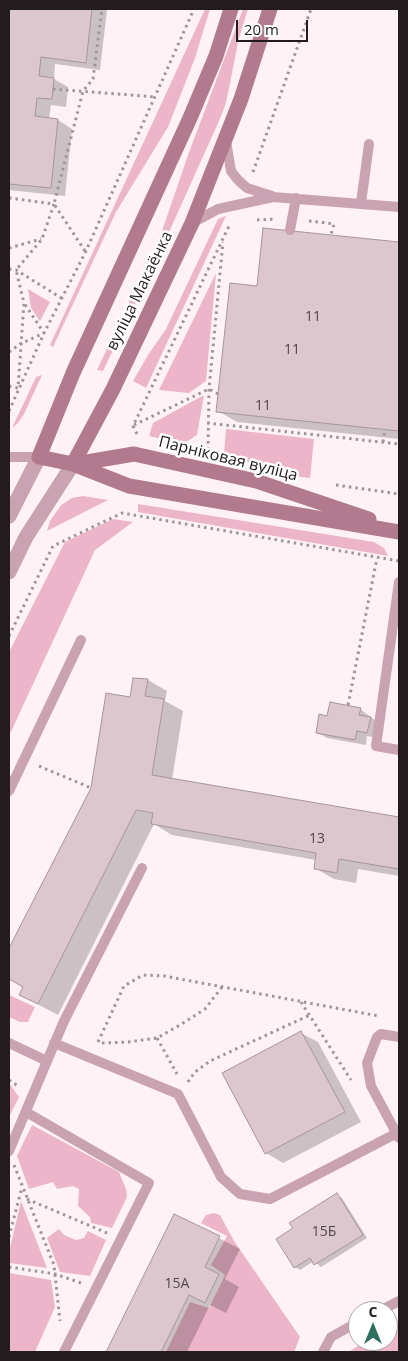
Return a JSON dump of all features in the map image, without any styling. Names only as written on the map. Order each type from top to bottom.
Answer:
[{"type":"street","name":"вуліца Макаёнка","points":[[9,516],[38,457],[73,373],[190,118],[216,56],[231,9]]},
{"type":"street","name":"вуліца Макаёнка","points":[[9,572],[26,537],[73,464],[113,389],[192,223],[226,139],[270,9]]},
{"type":"street","name":"Парніковая вуліца","points":[[73,464],[134,454],[256,481],[399,531]]},
{"type":"street","name":"Парніковая вуліца","points":[[38,457],[73,464],[129,486],[399,531]]},
{"type":"lane","points":[[226,139],[230,170],[238,180],[247,188],[273,197]]},
{"type":"lane","points":[[361,203],[369,144]]},
{"type":"lane","points":[[192,223],[218,209],[273,197],[399,207]]},
{"type":"lane","points":[[290,230],[296,198]]},
{"type":"lane","name":"Парніковая вуліца","points":[[9,457],[38,457]]},
{"type":"lane","points":[[399,582],[376,746],[399,750]]},
{"type":"lane","points":[[9,791],[81,640]]},
{"type":"lane","points":[[9,1151],[54,1043],[142,868]]},
{"type":"lane","points":[[54,1043],[178,1094],[221,1177],[240,1194],[270,1199],[398,1135],[372,1086],[367,1063],[377,1037],[380,1034],[399,1037]]},
{"type":"lane","points":[[9,1042],[47,1061]]},
{"type":"lane","points":[[26,1112],[149,1183],[64,1352]]},
{"type":"lane","points":[[323,1352],[331,1337],[348,1328]]},
{"type":"path","points":[[16,270],[42,239],[54,204],[83,91],[93,79],[102,9]]},
{"type":"path","points":[[9,410],[44,333],[63,300],[86,251],[194,9]]},
{"type":"path","points":[[53,88],[155,97]]},
{"type":"path","points":[[9,198],[54,204],[86,251]]},
{"type":"path","points":[[9,248],[42,239]]},
{"type":"path","points":[[208,452],[209,389],[223,239]]},
{"type":"path","points":[[9,269],[16,270],[63,300]]},
{"type":"path","points":[[16,270],[24,303],[18,388]]},
{"type":"path","points":[[24,303],[44,333]]},
{"type":"path","points":[[9,352],[20,344],[44,333]]},
{"type":"path","points":[[9,386],[18,388]]},
{"type":"path","points":[[209,389],[218,394]]},
{"type":"path","points":[[134,426],[209,389]]},
{"type":"path","points":[[207,424],[399,444]]},
{"type":"path","points":[[383,442],[385,430]]},
{"type":"path","points":[[9,636],[53,546],[122,513],[399,561]]},
{"type":"path","points":[[348,705],[378,558]]},
{"type":"path","points":[[24,760],[91,788]]},
{"type":"path","points":[[222,987],[205,1008],[180,1026],[157,1038],[128,1042],[97,1043],[124,986],[143,975],[164,976],[381,1017]]},
{"type":"path","points":[[301,1002],[352,1081]]},
{"type":"path","points":[[184,1086],[195,1072],[210,1061],[310,1015]]},
{"type":"path","points":[[157,1038],[180,1078]]},
{"type":"path","points":[[9,1151],[54,1266],[60,1323]]},
{"type":"path","points":[[9,1237],[22,1186]]},
{"type":"path","points":[[27,1199],[120,1239]]},
{"type":"path","points":[[9,1267],[55,1274],[96,1287]]},
{"type":"shaded area","points":[[205,9],[210,9],[195,58],[168,127],[116,212],[53,347],[50,345]]},
{"type":"shaded area","points":[[243,9],[248,9],[239,38],[226,103],[219,121],[165,241],[103,371],[97,370],[161,234],[188,155]]},
{"type":"shaded area","points":[[226,216],[146,388],[133,381],[166,329],[218,219]]},
{"type":"shaded area","points":[[216,273],[206,381],[189,393],[159,390]]},
{"type":"shaded area","points":[[28,289],[50,302],[40,321],[31,308]]},
{"type":"shaded area","points":[[42,375],[24,414],[12,428],[36,377]]},
{"type":"shaded area","points":[[204,395],[197,435],[183,444],[149,436],[153,423]]},
{"type":"shaded area","points":[[226,429],[314,439],[310,478],[294,476],[224,454]]},
{"type":"shaded area","points":[[83,496],[108,500],[47,531],[50,521],[61,505],[72,498]]},
{"type":"shaded area","points":[[138,504],[374,542],[384,548],[388,556],[138,512]]},
{"type":"shaded area","points":[[113,519],[133,522],[95,550],[9,736],[9,652],[65,542]]},
{"type":"shaded area","points":[[9,995],[35,1007],[28,1022],[20,1022],[9,1017]]},
{"type":"shaded area","points":[[9,1083],[19,1097],[9,1117]]},
{"type":"shaded area","points":[[32,1125],[119,1172],[127,1197],[112,1228],[91,1223],[90,1217],[78,1206],[79,1189],[73,1186],[57,1189],[53,1182],[29,1189],[17,1156]]},
{"type":"shaded area","points":[[21,1201],[47,1268],[9,1263],[9,1252]]},
{"type":"shaded area","points":[[214,1213],[220,1215],[234,1241],[300,1337],[294,1352],[166,1352],[190,1302],[209,1308],[225,1275],[211,1265],[227,1236],[201,1223],[206,1215]]},
{"type":"shaded area","points":[[59,1229],[64,1235],[76,1240],[84,1238],[88,1231],[106,1240],[90,1276],[60,1272],[47,1238]]},
{"type":"shaded area","points":[[9,1273],[51,1280],[55,1307],[35,1352],[9,1352]]},
{"type":"shaded area","points":[[398,1322],[399,1352],[349,1352],[398,1351]]},
{"type":"building","points":[[9,9],[92,9],[86,63],[41,57],[39,76],[54,78],[52,99],[37,98],[35,116],[58,119],[51,188],[9,184]]},
{"type":"building","points":[[263,228],[399,242],[399,431],[216,412],[230,283],[257,286]]},
{"type":"building","points":[[133,678],[148,679],[145,696],[164,699],[152,775],[399,817],[399,869],[339,859],[337,873],[314,869],[316,853],[151,824],[153,813],[136,810],[38,1004],[19,995],[23,987],[9,979],[9,948],[91,788],[106,693],[130,697]]},
{"type":"building","points":[[330,702],[361,708],[359,715],[371,717],[367,733],[357,731],[355,740],[316,733],[319,714],[327,716]]},
{"type":"building","points":[[301,1031],[345,1112],[265,1154],[222,1073]]},
{"type":"building","points":[[337,1193],[363,1235],[314,1265],[310,1258],[294,1268],[276,1239],[293,1228],[289,1223]]},
{"type":"building","points":[[174,1214],[220,1236],[205,1267],[219,1274],[205,1303],[189,1295],[161,1352],[106,1352]]}]
